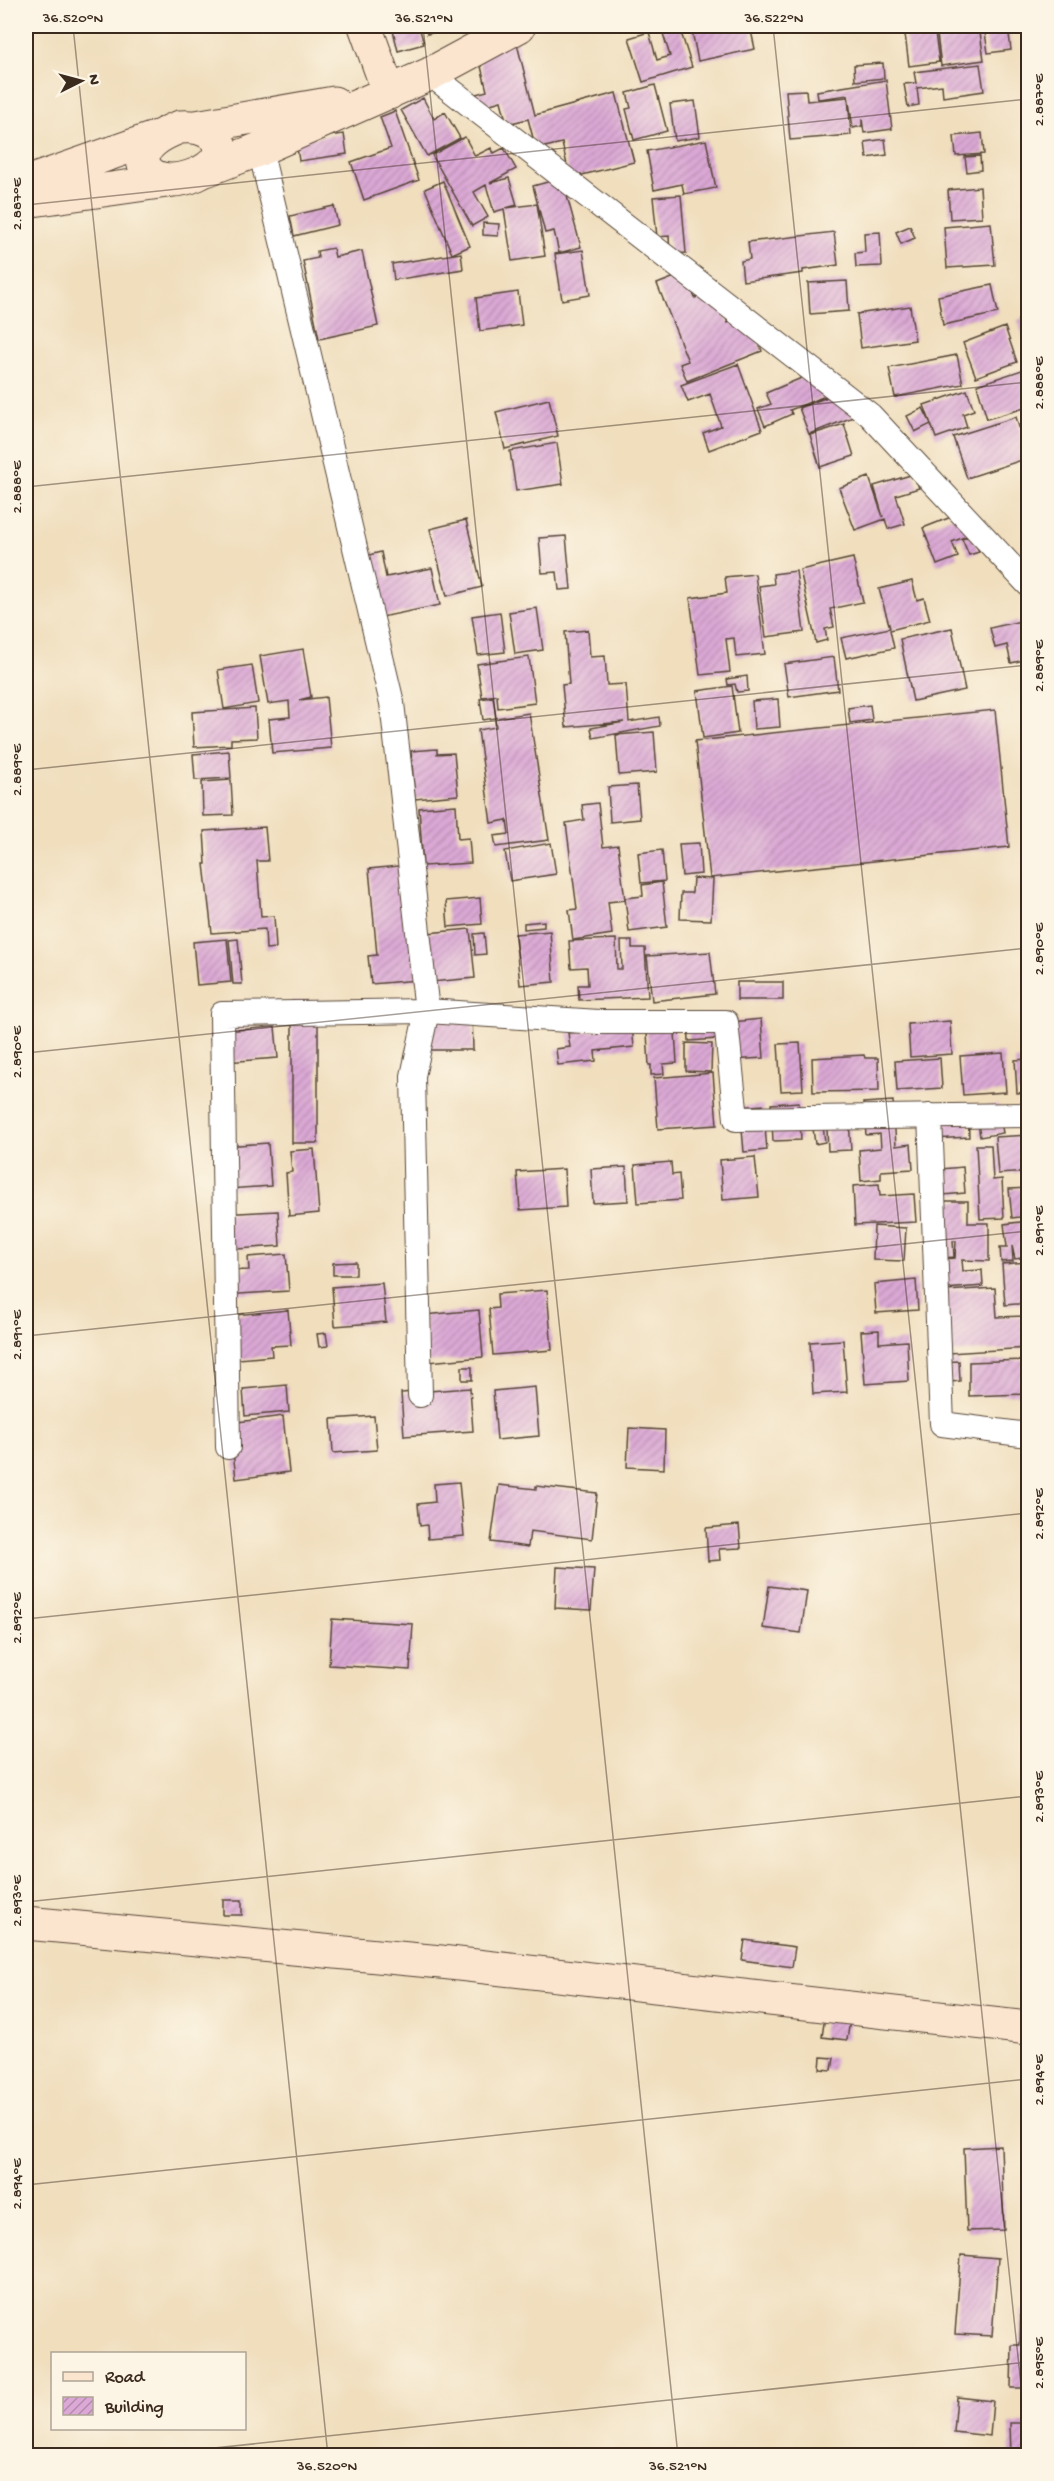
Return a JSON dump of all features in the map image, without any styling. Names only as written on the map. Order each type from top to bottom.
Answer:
[{"type":"street","points":[[365,26],[389,93]]},
{"type":"street","points":[[26,201],[189,177],[389,93],[430,74],[519,26]]},
{"type":"street","points":[[430,74],[870,415],[1029,584]]},
{"type":"street","points":[[26,183],[180,128],[389,93]]},
{"type":"street","points":[[196,127],[208,131],[217,139],[219,145],[218,156],[206,170]]},
{"type":"street","points":[[160,136],[146,150],[144,166],[160,178],[174,180]]},
{"type":"street","points":[[260,149],[392,703],[427,1011],[413,1076],[420,1395]]},
{"type":"street","points":[[228,1446],[222,1014],[427,1011],[599,1022],[726,1022],[736,1119],[1029,1115]]},
{"type":"street","points":[[930,1116],[942,1424],[1029,1436]]},
{"type":"street","points":[[26,1923],[441,1962],[1029,2028]]},
{"type":"building","points":[[392,26],[419,26],[424,44],[398,51]]},
{"type":"building","points":[[425,26],[460,26],[427,34]]},
{"type":"building","points":[[679,26],[692,67],[643,82],[629,38],[649,32],[657,60],[670,56],[661,27]]},
{"type":"building","points":[[691,26],[750,26],[755,49],[698,61]]},
{"type":"building","points":[[904,26],[934,26],[939,62],[909,66]]},
{"type":"building","points":[[936,26],[979,26],[984,60],[941,66]]},
{"type":"building","points":[[984,26],[1008,26],[1011,50],[988,53]]},
{"type":"building","points":[[516,40],[535,115],[616,93],[634,162],[570,178],[562,143],[536,149],[528,119],[507,124],[501,101],[480,107],[476,94],[487,91],[477,50]]},
{"type":"building","points":[[883,63],[884,78],[855,81],[854,65]]},
{"type":"building","points":[[980,64],[984,91],[943,97],[942,85],[917,88],[919,105],[908,107],[904,84],[916,83],[914,72]]},
{"type":"building","points":[[886,80],[892,129],[864,133],[862,119],[862,126],[853,128],[848,95],[818,99],[817,91]]},
{"type":"building","points":[[655,85],[667,131],[634,140],[626,109],[631,108],[627,93]]},
{"type":"building","points":[[806,90],[807,101],[848,97],[851,135],[790,140],[786,91]]},
{"type":"building","points":[[423,98],[434,119],[445,112],[460,138],[427,156],[401,110]]},
{"type":"building","points":[[695,101],[700,137],[675,141],[670,104]]},
{"type":"building","points":[[395,111],[419,180],[364,200],[351,162],[391,148],[380,117]]},
{"type":"building","points":[[982,133],[984,154],[956,156],[954,136]]},
{"type":"building","points":[[344,134],[347,154],[299,161],[296,140]]},
{"type":"building","points":[[465,137],[475,156],[491,148],[494,153],[504,148],[516,169],[490,183],[509,178],[517,205],[506,208],[537,204],[545,256],[512,261],[504,209],[494,212],[486,185],[474,192],[488,217],[472,226],[432,155]]},
{"type":"building","points":[[885,139],[887,155],[867,158],[865,142]]},
{"type":"building","points":[[706,140],[716,188],[684,194],[682,184],[654,190],[647,151]]},
{"type":"building","points":[[980,156],[981,170],[967,172],[965,157]]},
{"type":"building","points":[[562,178],[581,247],[559,253],[554,231],[545,233],[533,186]]},
{"type":"building","points":[[443,181],[470,246],[452,254],[425,189]]},
{"type":"building","points":[[980,187],[982,217],[950,219],[948,190]]},
{"type":"building","points":[[681,195],[686,253],[670,254],[669,236],[657,237],[653,197]]},
{"type":"building","points":[[334,206],[338,225],[294,236],[290,216]]},
{"type":"building","points":[[483,223],[499,224],[498,236],[483,235]]},
{"type":"building","points":[[991,223],[995,265],[947,268],[944,227]]},
{"type":"building","points":[[910,226],[915,238],[901,244],[896,232]]},
{"type":"building","points":[[834,232],[838,265],[803,270],[803,273],[743,281],[741,261],[750,259],[748,242]]},
{"type":"building","points":[[880,232],[882,266],[856,267],[855,253],[865,252],[864,233]]},
{"type":"building","points":[[333,248],[335,257],[362,251],[378,326],[319,339],[303,261],[318,258],[317,251]]},
{"type":"building","points":[[583,250],[590,295],[562,300],[555,254]]},
{"type":"building","points":[[461,253],[463,269],[394,280],[392,264]]},
{"type":"building","points":[[685,273],[695,298],[715,290],[728,323],[748,315],[762,351],[687,381],[680,364],[688,361],[657,284]]},
{"type":"building","points":[[847,281],[849,311],[810,314],[808,283]]},
{"type":"building","points":[[992,285],[998,313],[943,325],[938,296]]},
{"type":"building","points":[[518,292],[522,325],[480,331],[476,298]]},
{"type":"building","points":[[910,306],[915,340],[861,348],[857,314]]},
{"type":"building","points":[[1028,317],[1028,352],[1018,320]]},
{"type":"building","points":[[1005,327],[1017,362],[976,377],[963,343]]},
{"type":"building","points":[[957,355],[963,384],[895,397],[889,368]]},
{"type":"building","points":[[738,364],[762,430],[709,450],[703,433],[721,426],[710,394],[688,402],[681,385]]},
{"type":"building","points":[[1028,368],[1028,407],[987,419],[977,385]]},
{"type":"building","points":[[818,371],[828,395],[790,410],[792,414],[765,426],[758,409],[771,404],[766,393]]},
{"type":"building","points":[[967,390],[974,410],[963,414],[967,427],[936,438],[924,405]]},
{"type":"building","points":[[843,391],[853,417],[809,434],[799,408]]},
{"type":"building","points":[[549,399],[558,436],[505,449],[496,412]]},
{"type":"building","points":[[923,408],[931,424],[915,432],[907,416]]},
{"type":"building","points":[[1016,417],[1028,458],[967,478],[953,437]]},
{"type":"building","points":[[844,424],[854,456],[820,467],[810,435]]},
{"type":"building","points":[[557,443],[563,484],[516,491],[510,451]]},
{"type":"building","points":[[914,474],[919,488],[896,495],[905,524],[888,529],[885,519],[855,530],[839,488],[869,477],[883,517],[874,486]]},
{"type":"building","points":[[964,512],[972,534],[952,542],[958,557],[937,565],[923,528]]},
{"type":"building","points":[[466,520],[482,587],[447,596],[430,529]]},
{"type":"building","points":[[972,535],[979,552],[969,555],[962,539]]},
{"type":"building","points":[[566,536],[571,589],[559,590],[557,572],[542,573],[539,538]]},
{"type":"building","points":[[381,552],[386,577],[432,568],[440,605],[382,617],[361,557]]},
{"type":"building","points":[[853,558],[863,602],[830,609],[834,627],[825,629],[827,640],[816,643],[800,570]]},
{"type":"building","points":[[796,571],[804,632],[766,637],[759,586],[774,584],[773,574]]},
{"type":"building","points":[[755,574],[765,654],[736,657],[734,638],[726,639],[730,672],[700,675],[690,598],[727,593],[725,577]]},
{"type":"building","points":[[912,581],[917,600],[924,598],[930,620],[890,630],[894,648],[846,658],[841,638],[890,628],[879,589]]},
{"type":"building","points":[[537,608],[543,650],[515,654],[509,612]]},
{"type":"building","points":[[500,612],[505,652],[478,655],[472,616]]},
{"type":"building","points":[[1025,620],[1028,635],[1028,659],[1011,663],[1007,645],[995,648],[990,628]]},
{"type":"building","points":[[952,628],[965,690],[913,701],[900,639]]},
{"type":"building","points":[[588,630],[590,657],[605,656],[607,685],[626,684],[629,722],[659,717],[660,726],[593,738],[591,728],[624,722],[566,727],[562,685],[569,684],[565,632]]},
{"type":"building","points":[[303,649],[311,697],[299,700],[326,697],[331,748],[272,753],[269,719],[290,717],[289,701],[268,704],[260,656]]},
{"type":"building","points":[[529,657],[535,703],[498,708],[497,695],[482,697],[477,664]]},
{"type":"building","points":[[834,657],[838,690],[789,697],[784,664]]},
{"type":"building","points":[[252,665],[258,703],[224,709],[218,670]]},
{"type":"building","points":[[747,676],[748,691],[737,692],[735,684],[728,685],[727,679]]},
{"type":"building","points":[[732,686],[738,733],[703,738],[697,691]]},
{"type":"building","points":[[493,697],[496,718],[529,713],[549,840],[496,847],[494,836],[509,834],[507,820],[491,823],[478,730],[496,727],[495,718],[483,720],[480,699]]},
{"type":"building","points":[[778,699],[780,727],[754,729],[752,701]]},
{"type":"building","points":[[870,705],[872,720],[850,723],[848,708]]},
{"type":"building","points":[[255,708],[257,738],[231,739],[231,745],[194,747],[192,712]]},
{"type":"building","points":[[995,710],[1009,847],[710,878],[695,741]]},
{"type":"building","points":[[654,732],[657,772],[619,775],[616,735]]},
{"type":"building","points":[[437,749],[437,754],[454,753],[458,795],[415,799],[411,751]]},
{"type":"building","points":[[229,751],[231,778],[195,780],[193,754]]},
{"type":"building","points":[[231,780],[233,815],[203,816],[202,782]]},
{"type":"building","points":[[637,785],[640,819],[610,822],[608,787]]},
{"type":"building","points":[[598,803],[603,847],[618,845],[625,900],[608,902],[612,934],[573,940],[569,910],[577,909],[566,823],[584,820],[582,805]]},
{"type":"building","points":[[456,805],[458,839],[469,838],[471,863],[423,866],[419,808]]},
{"type":"building","points":[[265,827],[268,861],[257,861],[261,917],[274,916],[276,948],[266,949],[265,929],[212,933],[204,864],[206,864],[204,831]]},
{"type":"building","points":[[551,843],[556,874],[510,881],[505,851]]},
{"type":"building","points":[[699,843],[701,874],[682,876],[679,844]]},
{"type":"building","points":[[662,850],[665,881],[641,883],[638,853]]},
{"type":"building","points":[[408,865],[418,980],[371,984],[368,956],[377,955],[369,869]]},
{"type":"building","points":[[693,878],[713,879],[711,920],[680,919],[681,893],[692,893]]},
{"type":"building","points":[[662,882],[667,927],[629,932],[625,898],[643,896],[642,885]]},
{"type":"building","points":[[480,898],[482,924],[448,927],[446,901]]},
{"type":"building","points":[[544,921],[544,927],[524,929],[524,923]]},
{"type":"building","points":[[470,929],[475,978],[431,982],[427,933]]},
{"type":"building","points":[[550,931],[554,982],[520,985],[515,934]]},
{"type":"building","points":[[484,933],[486,954],[475,955],[474,934]]},
{"type":"building","points":[[227,939],[231,982],[197,985],[193,942]]},
{"type":"building","points":[[238,939],[242,984],[233,984],[229,940]]},
{"type":"building","points":[[616,939],[617,969],[622,969],[621,941],[632,941],[632,948],[645,948],[648,997],[579,1000],[578,985],[588,985],[587,967],[571,968],[569,941]]},
{"type":"building","points":[[710,952],[715,994],[652,1001],[647,956]]},
{"type":"building","points":[[737,982],[783,982],[783,1000],[737,1000]]},
{"type":"building","points":[[292,1001],[318,1001],[318,1143],[292,1143]]},
{"type":"building","points":[[435,1008],[472,1008],[473,1050],[428,1050]]},
{"type":"building","points":[[631,1016],[634,1047],[595,1051],[596,1061],[558,1065],[556,1049],[570,1047],[568,1033],[595,1031]]},
{"type":"building","points":[[674,1016],[677,1063],[663,1064],[664,1074],[651,1075],[646,1017]]},
{"type":"building","points":[[715,1018],[717,1039],[689,1041],[688,1020]]},
{"type":"building","points":[[761,1019],[764,1058],[731,1060],[722,1023]]},
{"type":"building","points":[[950,1021],[952,1054],[910,1057],[908,1024]]},
{"type":"building","points":[[275,1027],[278,1058],[212,1063],[210,1032]]},
{"type":"building","points":[[686,1043],[712,1044],[711,1072],[686,1071]]},
{"type":"building","points":[[800,1043],[803,1090],[781,1091],[778,1044]]},
{"type":"building","points":[[1003,1053],[1006,1092],[963,1095],[960,1056]]},
{"type":"building","points":[[864,1055],[865,1058],[878,1058],[879,1091],[813,1092],[812,1058]]},
{"type":"building","points":[[940,1058],[942,1088],[897,1091],[895,1061]]},
{"type":"building","points":[[1028,1059],[1028,1092],[1017,1093],[1015,1060]]},
{"type":"building","points":[[713,1073],[717,1125],[658,1129],[654,1078]]},
{"type":"building","points":[[893,1101],[896,1146],[911,1144],[913,1169],[881,1171],[881,1179],[861,1181],[859,1150],[881,1148],[880,1134],[866,1135],[863,1103]]},
{"type":"building","points":[[799,1102],[801,1140],[773,1141],[771,1104]]},
{"type":"building","points":[[763,1105],[767,1150],[744,1152],[740,1107]]},
{"type":"building","points":[[998,1105],[1003,1133],[980,1137],[976,1108]]},
{"type":"building","points":[[848,1106],[851,1150],[828,1151],[826,1107]]},
{"type":"building","points":[[968,1109],[969,1137],[933,1139],[931,1111]]},
{"type":"building","points":[[823,1126],[825,1142],[815,1144],[813,1128]]},
{"type":"building","points":[[1028,1135],[1028,1172],[998,1174],[995,1137]]},
{"type":"building","points":[[268,1143],[271,1186],[228,1189],[225,1146]]},
{"type":"building","points":[[976,1145],[991,1145],[993,1180],[1002,1179],[1004,1218],[980,1219]]},
{"type":"building","points":[[314,1149],[319,1213],[289,1216],[286,1173],[292,1172],[290,1151]]},
{"type":"building","points":[[755,1157],[759,1197],[723,1200],[720,1160]]},
{"type":"building","points":[[671,1162],[672,1175],[679,1174],[681,1200],[638,1203],[635,1165]]},
{"type":"building","points":[[626,1167],[628,1201],[593,1203],[591,1169]]},
{"type":"building","points":[[963,1167],[965,1193],[932,1196],[930,1170]]},
{"type":"building","points":[[564,1169],[566,1207],[520,1210],[517,1172]]},
{"type":"building","points":[[879,1184],[880,1196],[914,1194],[916,1222],[855,1225],[853,1186]]},
{"type":"building","points":[[1028,1188],[1028,1216],[1012,1218],[1009,1189]]},
{"type":"building","points":[[927,1201],[968,1201],[968,1223],[989,1223],[989,1261],[962,1260],[963,1271],[982,1270],[983,1286],[931,1290],[929,1260],[955,1258],[956,1241],[953,1241],[954,1257],[930,1259]]},
{"type":"building","points":[[278,1211],[280,1246],[222,1250],[220,1214]]},
{"type":"building","points":[[1028,1221],[1028,1257],[1015,1259],[1012,1246],[1013,1261],[1001,1262],[1000,1247],[1007,1247],[1004,1224]]},
{"type":"building","points":[[874,1226],[906,1228],[904,1261],[873,1260]]},
{"type":"building","points":[[286,1254],[289,1291],[224,1295],[222,1271],[249,1270],[248,1257]]},
{"type":"building","points":[[356,1262],[356,1275],[333,1275],[333,1263]]},
{"type":"building","points":[[1028,1262],[1028,1303],[1005,1305],[1002,1264]]},
{"type":"building","points":[[916,1280],[918,1310],[876,1313],[874,1284]]},
{"type":"building","points":[[382,1283],[386,1322],[335,1326],[332,1287]]},
{"type":"building","points":[[995,1288],[997,1317],[1028,1316],[1028,1348],[949,1353],[945,1291]]},
{"type":"building","points":[[547,1290],[552,1350],[493,1355],[489,1309],[498,1308],[497,1294]]},
{"type":"building","points":[[288,1310],[291,1345],[271,1346],[272,1356],[228,1360],[224,1316]]},
{"type":"building","points":[[479,1310],[483,1357],[428,1362],[424,1315]]},
{"type":"building","points":[[879,1330],[879,1343],[907,1341],[909,1381],[865,1384],[861,1331]]},
{"type":"building","points":[[326,1333],[328,1346],[319,1347],[317,1334]]},
{"type":"building","points":[[843,1340],[847,1392],[813,1394],[810,1342]]},
{"type":"building","points":[[1028,1360],[1028,1394],[969,1396],[969,1362]]},
{"type":"building","points":[[959,1361],[960,1381],[940,1383],[939,1362]]},
{"type":"building","points":[[462,1367],[472,1367],[472,1380],[462,1380]]},
{"type":"building","points":[[287,1385],[289,1412],[245,1416],[243,1389]]},
{"type":"building","points":[[535,1387],[539,1436],[497,1440],[493,1391]]},
{"type":"building","points":[[470,1388],[473,1431],[404,1436],[401,1393]]},
{"type":"building","points":[[283,1416],[289,1472],[236,1479],[230,1423]]},
{"type":"building","points":[[374,1416],[377,1450],[333,1453],[331,1419]]},
{"type":"building","points":[[629,1428],[665,1430],[664,1469],[627,1467]]},
{"type":"building","points":[[459,1482],[464,1536],[428,1539],[427,1525],[420,1526],[418,1504],[435,1502],[434,1484]]},
{"type":"building","points":[[499,1485],[536,1489],[536,1486],[597,1493],[592,1539],[530,1531],[528,1547],[491,1542]]},
{"type":"building","points":[[739,1525],[741,1548],[719,1549],[720,1560],[708,1561],[706,1528]]},
{"type":"building","points":[[557,1567],[594,1569],[591,1610],[555,1608]]},
{"type":"building","points":[[769,1586],[807,1591],[801,1633],[763,1628]]},
{"type":"building","points":[[332,1619],[413,1624],[410,1670],[329,1665]]},
{"type":"building","points":[[223,1900],[242,1900],[242,1915],[223,1915]]},
{"type":"building","points":[[745,1940],[795,1947],[792,1967],[742,1960]]},
{"type":"building","points":[[825,2016],[850,2020],[847,2040],[822,2037]]},
{"type":"building","points":[[821,2057],[834,2058],[832,2070],[820,2069]]},
{"type":"building","points":[[1001,2146],[1004,2230],[967,2231],[964,2148]]},
{"type":"building","points":[[1027,2164],[1028,2199],[1024,2199]]},
{"type":"building","points":[[961,2255],[998,2258],[992,2336],[955,2334]]},
{"type":"building","points":[[1021,2310],[1028,2310],[1028,2388],[1011,2388],[1012,2345],[1020,2345]]},
{"type":"building","points":[[957,2397],[993,2401],[990,2436],[954,2432]]},
{"type":"building","points":[[1010,2423],[1028,2423],[1028,2456],[1011,2456]]}]
